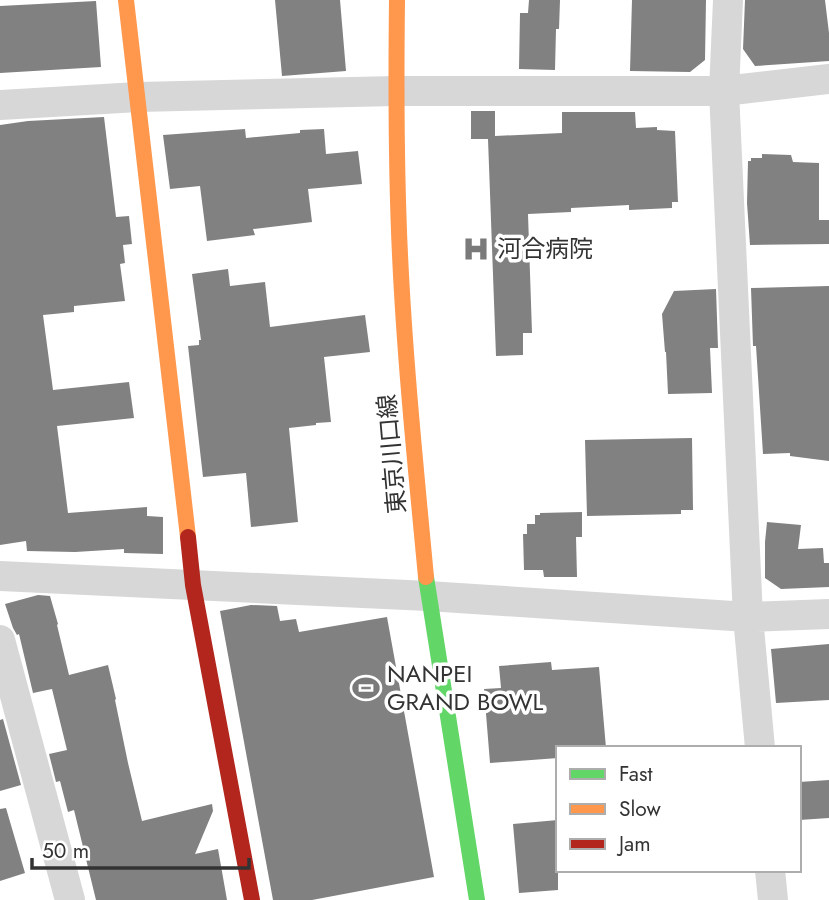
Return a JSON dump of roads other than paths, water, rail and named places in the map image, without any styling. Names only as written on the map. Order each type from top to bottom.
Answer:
[{"type":"street","points":[[126,0],[192,586],[252,900]]},
{"type":"street","name":"東京川口線","points":[[397,0],[400,253],[408,385],[428,596],[477,900]]},
{"type":"street","points":[[727,0],[724,91],[748,617],[760,746]]},
{"type":"street","points":[[0,105],[138,97],[396,91],[724,91],[829,79]]},
{"type":"street","points":[[0,576],[428,596],[748,617],[829,614]]},
{"type":"street","points":[[0,640],[70,900]]},
{"type":"street","points":[[770,872],[773,900]]},
{"type":"place","name":"河合病院","points":[[476,249]]},
{"type":"place","name":"NANPEI GRAND BOWL","points":[[366,688]]}]
